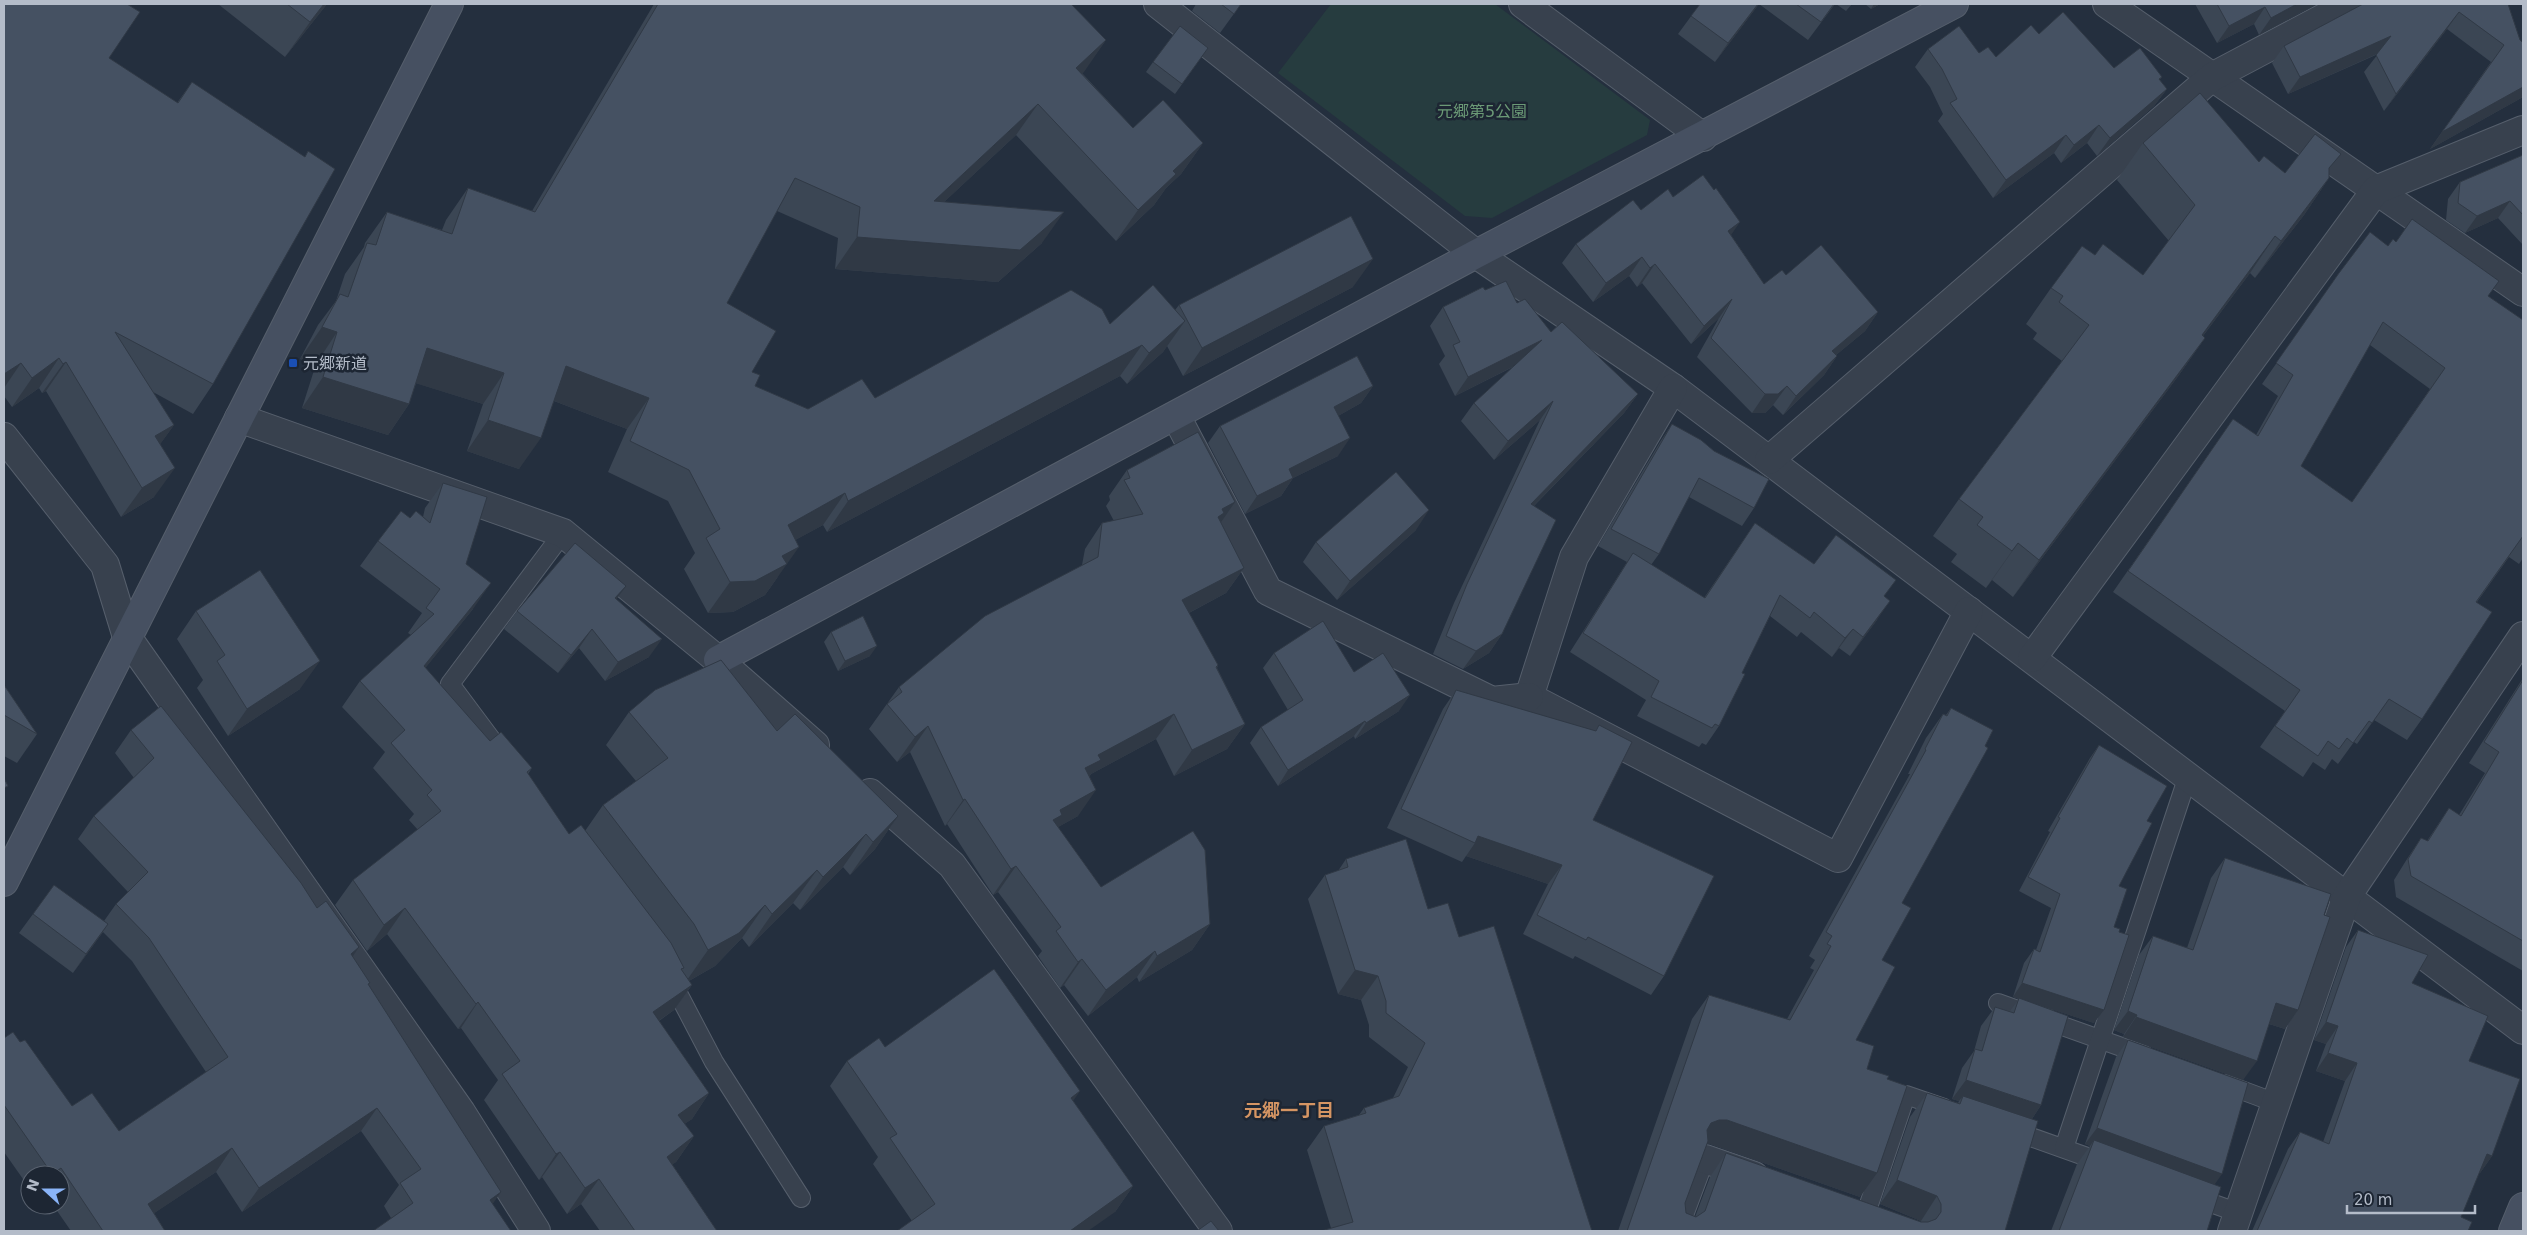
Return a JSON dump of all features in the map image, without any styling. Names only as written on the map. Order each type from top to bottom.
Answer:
[{"type":"street","points":[[4,882],[449,4]]},
{"type":"street","points":[[1158,4],[1476,254],[1673,388],[2523,1030]]},
{"type":"street","points":[[1523,4],[1703,137]]},
{"type":"street","points":[[718,660],[1476,254],[1703,137],[1818,73],[1954,4]]},
{"type":"street","points":[[2107,4],[2523,292]]},
{"type":"street","points":[[1769,460],[2212,76],[2350,4]]},
{"type":"street","points":[[2032,658],[2376,190],[2523,130]]},
{"type":"street","points":[[1529,697],[1574,556],[1673,388]]},
{"type":"street","points":[[1176,416],[1268,591],[1492,701],[1529,697],[1838,858],[1969,611]]},
{"type":"street","points":[[239,418],[563,533],[718,660],[952,865],[1218,1231]]},
{"type":"street","points":[[4,437],[105,565],[127,637],[461,1112],[536,1231]]},
{"type":"street","points":[[2236,1222],[2347,896],[2523,636]]},
{"type":"street","points":[[1705,1158],[1776,1184]]},
{"type":"street","points":[[1838,1206],[1892,1225]]},
{"type":"street","points":[[2513,1231],[2523,1207]]},
{"type":"lane","points":[[513,769],[450,684],[563,533]]},
{"type":"lane","points":[[2064,1148],[2188,776]]},
{"type":"lane","points":[[662,963],[714,1062],[801,1198]]},
{"type":"lane","points":[[1998,1004],[2156,1060]]},
{"type":"lane","points":[[2212,1080],[2276,1103]]},
{"type":"lane","points":[[1865,1216],[1906,1095],[1962,1114]]},
{"type":"lane","points":[[1999,1126],[2119,1168]]},
{"type":"lane","points":[[1678,1231],[1705,1158]]},
{"type":"lane","points":[[2174,1189],[2236,1222]]},
{"type":"green space","name":"元郷第5公園","points":[[1331,4],[1495,4],[1650,120],[1647,135],[1492,218],[1465,216],[1278,73]]},
{"type":"building","points":[[4,4],[127,4],[140,12],[109,58],[178,103],[192,82],[305,157],[308,151],[335,169],[213,384],[115,332],[174,425],[155,436],[175,468],[142,488],[66,362],[63,364],[59,358],[32,378],[21,363],[4,374]]},
{"type":"building","points":[[287,4],[324,4],[310,22]]},
{"type":"building","points":[[658,4],[1071,4],[1106,40],[1076,68],[1133,128],[1163,100],[1203,143],[1173,171],[1176,174],[1138,210],[1038,104],[934,201],[1064,212],[1020,250],[857,237],[860,207],[795,178],[727,303],[776,331],[752,372],[760,375],[755,386],[808,409],[862,379],[875,398],[1071,290],[1102,309],[1110,324],[1153,285],[1185,321],[1149,353],[1142,345],[848,501],[845,493],[788,525],[799,547],[782,556],[787,564],[755,581],[730,582],[706,538],[720,529],[689,470],[630,441],[649,398],[566,366],[541,438],[488,420],[504,373],[427,348],[409,404],[323,377],[337,332],[322,327],[340,294],[348,297],[367,243],[376,245],[387,212],[452,234],[468,188],[535,212]]},
{"type":"building","points":[[1221,4],[1241,4],[1234,14]]},
{"type":"building","points":[[1700,4],[1758,4],[1728,43],[1691,16]]},
{"type":"building","points":[[1796,4],[1834,4],[1821,22]]},
{"type":"building","points":[[2217,4],[2297,4],[2271,18],[2265,7],[2229,26]]},
{"type":"building","points":[[2363,4],[2508,4],[2520,40],[2523,43],[2523,87],[2442,132],[2504,45],[2459,12],[2396,94],[2376,55],[2391,36],[2300,77],[2284,46]]},
{"type":"building","points":[[2063,12],[2114,68],[2140,48],[2162,77],[2159,79],[2167,89],[2110,138],[2099,125],[2074,145],[2066,135],[2006,180],[1950,103],[1957,99],[1942,69],[1928,49],[1959,26],[1979,53],[1988,47],[1996,57],[2031,25],[2039,34]]},
{"type":"building","points":[[1180,26],[1208,48],[1182,84],[1153,62]]},
{"type":"building","points":[[2200,93],[2259,162],[2264,156],[2285,173],[2315,134],[2341,154],[2329,168],[2329,178],[2281,241],[2275,236],[2202,335],[2205,338],[2039,560],[2018,543],[2012,551],[1977,525],[1983,517],[1959,499],[2089,325],[2059,302],[2063,296],[2051,288],[2082,246],[2095,255],[2103,244],[2143,275],[2195,205],[2143,143]]},
{"type":"building","points":[[2523,155],[2523,215],[2510,201],[2477,216],[2458,203],[2460,182]]},
{"type":"building","points":[[1703,175],[1714,190],[1716,188],[1740,222],[1728,231],[1764,284],[1782,270],[1786,275],[1821,245],[1878,312],[1832,351],[1837,356],[1796,396],[1787,386],[1778,394],[1765,394],[1711,338],[1732,299],[1704,326],[1655,264],[1650,268],[1642,257],[1606,283],[1576,244],[1633,200],[1641,210],[1668,189],[1673,197]]},
{"type":"building","points":[[1351,216],[1373,259],[1202,348],[1179,305]]},
{"type":"building","points":[[2412,219],[2499,281],[2488,296],[2523,320],[2523,536],[2476,602],[2492,612],[2422,719],[2389,699],[2372,723],[2369,721],[2353,743],[2347,738],[2339,749],[2328,741],[2318,756],[2275,726],[2300,690],[2128,571],[2233,419],[2258,436],[2293,375],[2276,363],[2370,232],[2388,246],[2393,239],[2396,242]],"holes":[[[2383,322],[2445,368],[2352,502],[2301,466]]]},
{"type":"building","points":[[1506,281],[1517,303],[1525,299],[1551,332],[1562,322],[1638,394],[1531,504],[1556,520],[1502,634],[1476,651],[1446,636],[1467,584],[1553,401],[1508,441],[1474,403],[1542,340],[1468,377],[1453,345],[1460,342],[1443,307],[1483,287],[1485,290]]},
{"type":"building","points":[[1357,356],[1373,386],[1334,407],[1350,438],[1289,469],[1293,478],[1257,496],[1220,426]]},
{"type":"building","points":[[1672,424],[1701,440],[1714,451],[1769,479],[1754,508],[1699,478],[1659,554],[1611,529]]},
{"type":"building","points":[[1198,432],[1235,502],[1222,509],[1224,513],[1218,517],[1244,568],[1182,600],[1218,665],[1216,667],[1245,724],[1192,750],[1174,714],[1098,755],[1101,760],[1085,768],[1096,790],[1060,810],[1062,815],[1053,820],[1101,887],[1193,831],[1205,850],[1210,924],[1157,956],[1155,951],[1106,990],[1082,959],[1078,962],[1056,931],[1061,927],[1016,866],[1011,869],[965,799],[963,800],[928,726],[915,737],[887,704],[902,692],[899,687],[985,616],[1098,557],[1102,523],[1143,514],[1124,480],[1130,478],[1127,470]]},
{"type":"building","points":[[1396,472],[1429,510],[1350,581],[1316,542]]},
{"type":"building","points":[[443,483],[487,497],[466,564],[491,583],[424,666],[490,741],[501,732],[532,768],[527,772],[569,834],[581,825],[671,943],[684,968],[681,969],[692,985],[653,1012],[709,1093],[678,1115],[694,1136],[667,1157],[717,1231],[635,1231],[599,1179],[585,1188],[560,1152],[556,1154],[502,1074],[520,1061],[478,1002],[476,1004],[405,908],[384,925],[353,880],[441,811],[427,795],[432,790],[391,743],[405,730],[360,681],[434,614],[426,608],[440,589],[378,541],[401,511],[410,518],[416,511],[430,523]]},
{"type":"building","points":[[1755,523],[1814,564],[1836,535],[1896,580],[1884,596],[1890,601],[1863,637],[1853,629],[1845,638],[1814,612],[1810,618],[1780,595],[1742,673],[1745,674],[1719,726],[1715,724],[1712,728],[1651,697],[1659,681],[1583,633],[1633,553],[1705,598]]},
{"type":"building","points":[[575,543],[626,586],[615,598],[662,639],[618,662],[592,629],[571,655],[517,611]]},
{"type":"building","points":[[260,570],[320,661],[247,709],[217,661],[225,655],[196,611]]},
{"type":"building","points":[[863,616],[877,646],[845,661],[831,632]]},
{"type":"building","points":[[1323,621],[1354,672],[1383,653],[1410,695],[1288,770],[1261,727],[1303,700],[1274,653]]},
{"type":"building","points":[[721,660],[777,731],[795,714],[898,816],[873,842],[866,834],[823,877],[817,870],[772,914],[765,905],[739,933],[708,950],[694,924],[603,805],[668,758],[629,712],[655,690]]},
{"type":"building","points":[[2523,680],[2523,941],[2411,876],[2408,859],[2421,838],[2428,841],[2449,808],[2461,816],[2499,752],[2484,742]]},
{"type":"building","points":[[4,685],[37,734],[4,715]]},
{"type":"building","points":[[1456,690],[1596,731],[1599,725],[1632,742],[1593,820],[1714,876],[1664,976],[1588,937],[1586,940],[1537,915],[1562,865],[1478,836],[1475,843],[1401,809]]},
{"type":"building","points":[[161,706],[301,883],[317,908],[326,901],[359,947],[351,954],[370,983],[368,984],[501,1192],[490,1200],[511,1231],[373,1231],[413,1203],[400,1183],[421,1169],[377,1108],[259,1188],[232,1148],[148,1204],[165,1231],[103,1231],[70,1182],[70,1165],[46,1165],[4,1105],[4,1038],[13,1032],[20,1042],[25,1040],[72,1106],[92,1093],[119,1131],[228,1057],[149,938],[116,904],[148,872],[94,816],[154,758],[131,730]]},
{"type":"building","points":[[1951,708],[1993,730],[1985,746],[1988,748],[1902,903],[1911,908],[1882,960],[1895,967],[1856,1040],[1874,1046],[1867,1069],[1889,1076],[1887,1079],[1907,1086],[1877,1173],[1727,1120],[1719,1120],[1711,1123],[1707,1130],[1708,1141],[1685,1203],[1686,1213],[1696,1217],[1705,1211],[1726,1153],[1921,1222],[1936,1219],[1941,1212],[1941,1204],[1937,1196],[1897,1180],[1927,1093],[1960,1104],[1963,1096],[2038,1121],[2005,1231],[1627,1231],[1709,995],[1790,1020],[1831,946],[1827,944],[1832,936],[1826,932],[1926,750],[1943,714],[1947,716]]},
{"type":"building","points":[[2099,745],[2167,786],[2147,821],[2152,823],[2119,886],[2127,889],[2114,927],[2120,929],[2119,932],[2129,935],[2104,1010],[2022,983],[2034,949],[2040,952],[2060,894],[2028,877],[2060,818],[2058,817]]},
{"type":"building","points":[[4,778],[8,786],[4,788]]},
{"type":"building","points":[[1406,839],[1428,909],[1448,903],[1459,937],[1494,926],[1592,1231],[1321,1231],[1353,1222],[1324,1126],[1366,1113],[1364,1108],[1399,1096],[1425,1043],[1386,1013],[1386,1001],[1378,976],[1355,970],[1325,875],[1348,867],[1346,859]]},
{"type":"building","points":[[2225,858],[2331,894],[2324,915],[2330,917],[2298,1010],[2276,1003],[2257,1061],[2136,1017],[2137,1015],[2128,1011],[2153,936],[2193,950]]},
{"type":"building","points":[[54,885],[108,924],[86,954],[33,914]]},
{"type":"building","points":[[2358,930],[2428,955],[2412,983],[2488,1016],[2469,1061],[2520,1079],[2492,1156],[2487,1154],[2461,1217],[2472,1222],[2468,1231],[2257,1231],[2300,1132],[2329,1144],[2357,1063],[2328,1053],[2338,1026],[2326,1022]]},
{"type":"building","points":[[994,969],[1080,1091],[1071,1098],[1133,1186],[1070,1231],[897,1231],[935,1204],[890,1138],[897,1134],[847,1061],[879,1038],[885,1047]]},
{"type":"building","points":[[2019,998],[2068,1016],[2041,1105],[1966,1080],[1975,1049],[1982,1051],[1995,1007],[2014,1013]]},
{"type":"building","points":[[2128,1040],[2248,1083],[2222,1174],[2097,1128]]},
{"type":"building","points":[[2094,1140],[2221,1187],[2207,1231],[2059,1231]]},
{"type":"building","points":[[1211,1221],[1219,1231],[1197,1231]]},
{"type":"place","name":"元郷新道","points":[[293,363]]},
{"type":"district","name":"元郷一丁目","points":[[1289,1110]]}]
